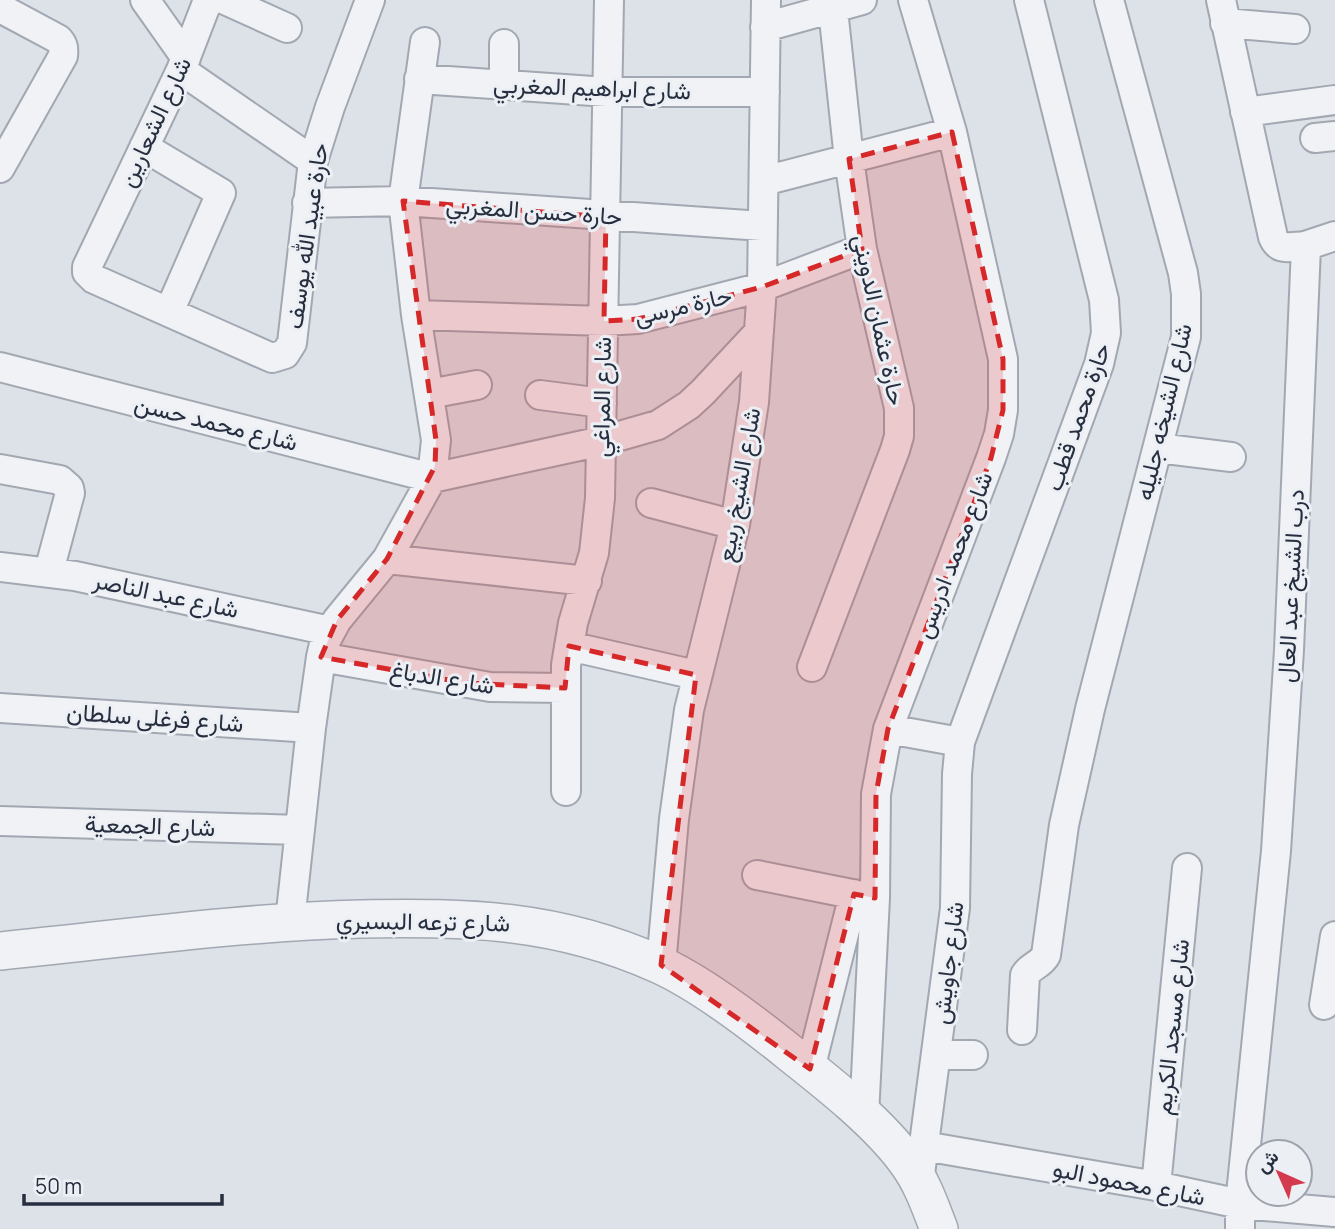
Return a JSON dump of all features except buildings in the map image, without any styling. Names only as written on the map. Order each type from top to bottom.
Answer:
[{"type":"street","points":[[145,0],[183,64],[313,161]]},
{"type":"street","name":"شارع الشعارين","points":[[99,242],[183,64],[208,0]]},
{"type":"street","points":[[226,0],[288,28]]},
{"type":"street","name":"حارة عبيد الله يوسف","points":[[99,242],[88,267],[90,276],[272,358],[285,354],[292,343],[313,161],[370,0]]},
{"type":"street","name":"شارع المراغي","points":[[566,791],[565,688],[569,646],[576,613],[587,582],[598,526],[602,441],[609,0]]},
{"type":"street","points":[[766,14],[862,0]]},
{"type":"street","name":"شارع محمد ادريس","points":[[864,1116],[865,896],[876,794],[888,729],[991,458],[1003,410],[1003,359],[952,132],[913,0]]},
{"type":"street","name":"حارة محمد قطب","points":[[960,742],[1099,365],[1106,333],[1104,300],[1029,0]]},
{"type":"street","name":"شارع الشيخه جليله","points":[[1022,1030],[1025,975],[1046,955],[1064,825],[1093,698],[1186,337],[1183,273],[1109,0]]},
{"type":"street","name":"حارة عثمان الدويني","points":[[812,667],[899,436],[899,408],[862,249],[832,4]]},
{"type":"street","points":[[0,8],[58,39],[64,50],[0,168]]},
{"type":"street","points":[[1295,29],[1223,11],[1275,242],[1283,248],[1305,246],[1335,236]]},
{"type":"street","name":"شارع الشيخ ربيع","points":[[661,965],[674,819],[689,710],[735,525],[754,401],[762,287],[766,14]]},
{"type":"street","points":[[290,921],[311,728],[325,644],[345,609],[387,559],[432,478],[436,440],[416,315],[403,201],[425,42]]},
{"type":"street","points":[[504,44],[504,85]]},
{"type":"street","name":"شارع ابراهيم المغربي","points":[[419,79],[607,92],[765,92]]},
{"type":"street","points":[[1245,111],[1335,100]]},
{"type":"street","points":[[764,181],[952,132]]},
{"type":"street","points":[[144,147],[221,193],[169,312]]},
{"type":"street","name":"حارة حسن المغربي","points":[[307,202],[403,201],[762,226]]},
{"type":"street","name":"درب الشيخ عبد العال","points":[[1240,1217],[1276,851],[1290,636],[1305,246]]},
{"type":"street","name":"حارة مرسى","points":[[416,315],[604,321],[651,316],[762,287],[862,249]]},
{"type":"street","points":[[432,478],[602,441],[658,425],[703,392],[759,332]]},
{"type":"street","name":"شارع محمد حسن","points":[[0,367],[432,478]]},
{"type":"street","points":[[429,394],[477,385]]},
{"type":"street","points":[[540,395],[602,403]]},
{"type":"street","points":[[1158,448],[1231,457]]},
{"type":"street","points":[[0,469],[60,480],[69,488],[70,493],[49,571]]},
{"type":"street","points":[[651,503],[735,525]]},
{"type":"street","points":[[387,559],[587,582]]},
{"type":"street","name":"شارع عبد الناصر","points":[[0,566],[49,571],[102,581],[325,644]]},
{"type":"street","name":"شارع الدباغ","points":[[325,644],[490,687],[565,688]]},
{"type":"street","points":[[569,646],[696,675]]},
{"type":"street","name":"شارع فرغلى سلطان","points":[[0,708],[311,728]]},
{"type":"street","points":[[888,729],[960,742]]},
{"type":"street","name":"شارع جاويش","points":[[919,1182],[956,908],[957,774],[960,742]]},
{"type":"street","name":"شارع الجمعية","points":[[0,821],[300,830]]},
{"type":"street","name":"شارع مسجد الكريم","points":[[1156,1186],[1187,868]]},
{"type":"street","points":[[757,875],[865,896],[810,1069]]},
{"type":"street","name":"شارع ترعه البسيري","points":[[0,951],[290,921],[478,919],[571,933],[617,947],[661,965],[737,1013],[810,1069],[895,1146],[919,1182],[939,1229]]},
{"type":"street","points":[[1324,1005],[1335,936]]},
{"type":"street","points":[[936,1055],[973,1055]]},
{"type":"street","name":"شارع محمود البو","points":[[924,1146],[1156,1186],[1240,1217],[1335,1212]]},
{"type":"highlighted area","points":[[952,132],[1003,359],[1003,410],[991,458],[888,729],[876,794],[875,898],[854,894],[810,1069],[661,965],[696,675],[569,646],[565,688],[466,683],[321,657],[337,620],[387,559],[435,466],[436,440],[403,201],[606,217],[604,321],[638,319],[762,287],[862,249],[849,159]]}]
